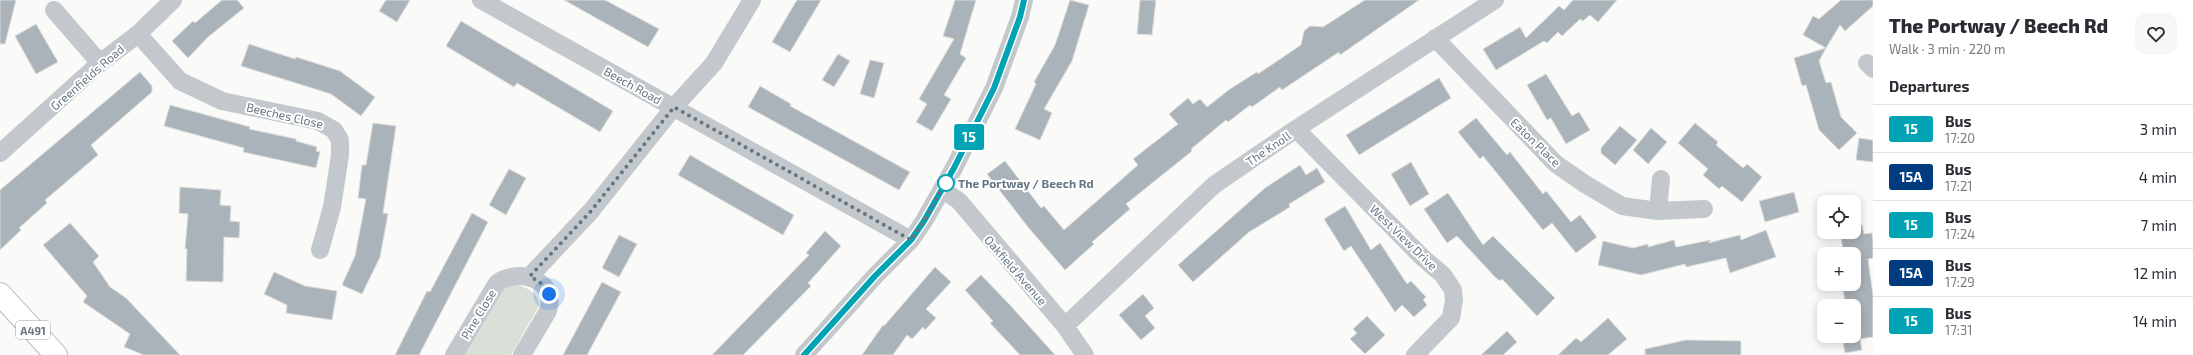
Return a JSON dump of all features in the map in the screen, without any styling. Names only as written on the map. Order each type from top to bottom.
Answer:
[{"type":"highway","name":"A491","points":[[0,294],[56,355]]},
{"type":"street","name":"Greenfields Road","points":[[0,153],[100,63],[138,34],[173,0]]},
{"type":"street","name":"Beech Road","points":[[482,0],[911,240]]},
{"type":"street","points":[[522,355],[548,311],[551,303],[545,286],[530,276],[591,211],[674,107],[714,63],[752,0]]},
{"type":"street","points":[[804,355],[875,276],[911,240],[942,189],[994,88],[1020,17],[1024,0]]},
{"type":"street","name":"The Knoll","points":[[1065,326],[1214,185],[1296,129],[1495,0]]},
{"type":"street","points":[[54,10],[100,63]]},
{"type":"street","name":"Beeches Close","points":[[138,34],[180,81],[222,101],[318,121],[334,130],[340,140],[340,155],[332,207],[320,250]]},
{"type":"street","name":"Eaton Place","points":[[1436,38],[1556,164],[1622,206],[1658,211],[1704,209]]},
{"type":"street","name":"West View Drive","points":[[1296,129],[1423,258],[1443,274],[1453,290],[1454,300],[1451,318],[1415,355]]},
{"type":"street","points":[[1658,211],[1661,179]]},
{"type":"street","name":"Oakfield Avenue","points":[[942,189],[959,201],[1065,326],[1085,355]]},
{"type":"street","name":"Pine Close","points":[[454,355],[497,283],[509,277],[530,276]]},
{"type":"shaded area","points":[[512,283],[526,288],[534,293],[539,301],[539,306],[511,355],[463,355],[503,285]]},
{"type":"building","points":[[0,0],[16,0],[5,44],[0,44]]},
{"type":"building","points":[[222,0],[237,0],[244,8],[208,37],[188,58],[172,41],[193,21],[195,23]]},
{"type":"building","points":[[386,0],[410,0],[397,22],[379,11]]},
{"type":"building","points":[[564,0],[605,0],[659,29],[648,47]]},
{"type":"building","points":[[797,0],[821,0],[790,52],[772,42]]},
{"type":"building","points":[[955,0],[976,0],[960,54],[966,58],[944,95],[951,99],[932,131],[916,122],[927,104],[919,99],[954,39],[943,36]]},
{"type":"building","points":[[1070,0],[1089,5],[1072,61],[1044,109],[1052,113],[1040,140],[1015,129],[1036,84],[1034,82],[1055,45]]},
{"type":"building","points":[[1140,0],[1156,0],[1152,35],[1137,34]]},
{"type":"building","points":[[1365,0],[1419,0],[1340,55],[1339,52],[1282,90],[1280,87],[1252,107],[1250,105],[1228,122],[1226,120],[1191,149],[1192,151],[1126,204],[1130,209],[1092,242],[1094,244],[1065,270],[1028,227],[987,174],[1005,161],[1041,208],[1044,206],[1064,230],[1138,165],[1133,159],[1178,124],[1169,114],[1188,98],[1193,104],[1200,99],[1207,107],[1230,89],[1257,72],[1258,74],[1301,45],[1304,31],[1310,26],[1323,27]]},
{"type":"building","points":[[1573,0],[1617,0],[1598,22],[1590,15],[1583,21],[1580,19],[1562,36],[1558,32],[1547,43],[1544,41],[1496,70],[1483,49],[1520,27],[1526,38],[1559,6],[1564,10]]},
{"type":"building","points":[[1841,0],[1873,0],[1873,6],[1845,31],[1840,25],[1826,48],[1803,35],[1813,16],[1819,19]]},
{"type":"building","points":[[461,21],[613,111],[600,132],[517,83],[514,87],[446,46]]},
{"type":"building","points":[[36,24],[58,62],[36,74],[15,36]]},
{"type":"building","points":[[249,44],[295,59],[296,57],[340,71],[375,97],[361,116],[331,94],[241,66]]},
{"type":"building","points":[[1826,48],[1819,61],[1826,83],[1831,82],[1841,117],[1857,133],[1839,150],[1819,130],[1806,85],[1802,86],[1794,58]]},
{"type":"building","points":[[838,54],[850,61],[834,87],[822,80]]},
{"type":"building","points":[[870,60],[884,63],[874,98],[860,94]]},
{"type":"building","points":[[140,72],[152,86],[152,92],[91,145],[98,155],[45,200],[47,203],[19,228],[21,230],[0,250],[0,190]]},
{"type":"building","points":[[1546,74],[1572,116],[1579,112],[1590,130],[1566,144],[1551,118],[1547,120],[1527,85]]},
{"type":"building","points":[[1439,78],[1451,98],[1359,155],[1346,135]]},
{"type":"building","points":[[760,86],[791,104],[790,106],[910,172],[899,190],[748,107]]},
{"type":"building","points":[[170,105],[250,127],[249,129],[296,139],[296,141],[317,147],[316,151],[320,152],[316,168],[243,152],[244,148],[164,126]]},
{"type":"building","points":[[1476,118],[1507,155],[1510,152],[1543,194],[1546,191],[1571,222],[1580,215],[1597,237],[1576,253],[1552,223],[1543,230],[1483,156],[1480,159],[1458,132]]},
{"type":"building","points":[[373,123],[396,126],[383,213],[388,214],[380,257],[362,294],[342,285],[355,256],[366,199],[358,198],[362,165],[366,165]]},
{"type":"building","points":[[1695,123],[1718,142],[1716,145],[1743,168],[1747,164],[1762,177],[1742,202],[1722,186],[1719,189],[1703,175],[1708,169],[1678,143]]},
{"type":"building","points":[[1620,126],[1637,140],[1615,165],[1601,153],[1601,148]]},
{"type":"building","points":[[1651,128],[1667,142],[1648,164],[1633,150]]},
{"type":"building","points":[[1859,138],[1873,140],[1873,162],[1856,160]]},
{"type":"building","points":[[690,155],[794,215],[783,235],[678,175]]},
{"type":"building","points":[[1411,162],[1429,194],[1410,206],[1391,174]]},
{"type":"building","points":[[1300,165],[1306,175],[1317,168],[1325,182],[1289,204],[1290,207],[1249,232],[1193,282],[1178,265],[1265,188]]},
{"type":"building","points":[[509,169],[526,178],[506,215],[489,205]]},
{"type":"building","points":[[180,187],[221,190],[220,205],[231,206],[230,221],[240,222],[239,238],[224,237],[223,282],[186,281],[187,249],[185,249],[188,214],[179,213]]},
{"type":"building","points":[[1794,192],[1799,212],[1765,222],[1759,201]]},
{"type":"building","points":[[1448,193],[1483,245],[1493,236],[1555,298],[1537,316],[1502,279],[1500,281],[1495,277],[1457,236],[1447,243],[1424,209]]},
{"type":"building","points":[[1345,206],[1371,250],[1380,243],[1407,284],[1411,281],[1426,297],[1423,300],[1427,305],[1414,317],[1402,305],[1395,312],[1351,246],[1344,251],[1324,219]]},
{"type":"building","points":[[472,213],[488,222],[419,355],[395,355],[427,291],[430,292]]},
{"type":"building","points":[[70,223],[99,256],[93,262],[110,287],[126,298],[180,355],[144,355],[124,347],[130,334],[83,302],[87,296],[43,245]]},
{"type":"building","points":[[1861,225],[1864,234],[1872,233],[1873,242],[1873,258],[1868,259],[1873,295],[1873,337],[1861,339],[1861,299],[1845,299],[1843,291],[1861,291],[1861,247],[1843,247],[1841,239],[1861,239]]},
{"type":"building","points":[[1766,230],[1776,257],[1730,273],[1726,258],[1686,267],[1685,264],[1641,275],[1598,265],[1603,241],[1633,248],[1648,244],[1648,247],[1674,240],[1676,247],[1711,240],[1708,243],[1740,235],[1741,240]]},
{"type":"building","points":[[825,231],[841,246],[808,283],[811,286],[743,355],[712,355],[809,255],[806,253]]},
{"type":"building","points":[[619,235],[637,244],[619,277],[602,268]]},
{"type":"building","points":[[935,267],[951,282],[926,309],[936,318],[925,330],[923,327],[912,339],[907,335],[893,355],[862,355],[883,325],[884,326]]},
{"type":"building","points":[[274,272],[305,286],[337,291],[332,320],[286,313],[287,305],[264,294]]},
{"type":"building","points":[[981,275],[1055,355],[1020,355],[990,323],[993,321],[965,290]]},
{"type":"building","points":[[602,282],[621,292],[587,355],[563,355]]},
{"type":"building","points":[[1143,294],[1154,308],[1145,316],[1155,328],[1141,340],[1119,315]]},
{"type":"building","points":[[1367,316],[1385,335],[1365,354],[1350,339],[1357,333],[1353,329]]},
{"type":"building","points":[[1608,318],[1627,339],[1608,355],[1558,355],[1576,338],[1581,342]]},
{"type":"building","points":[[1507,331],[1517,342],[1503,355],[1481,355]]},
{"type":"building","points":[[1686,340],[1741,341],[1741,355],[1645,355],[1645,349]]},
{"type":"building","points":[[1843,343],[1861,343],[1862,350],[1845,353]]},
{"type":"bus line","name":"15","points":[[804,355],[875,276],[911,240],[924,221],[954,168],[994,88],[1020,17],[1024,0]]},
{"type":"place","name":"The Portway / Beech Rd","points":[[946,183]]},
{"type":"route","points":[[549,294],[545,286],[530,276],[591,211],[674,107],[911,240],[924,221],[948,178],[946,183]]}]
